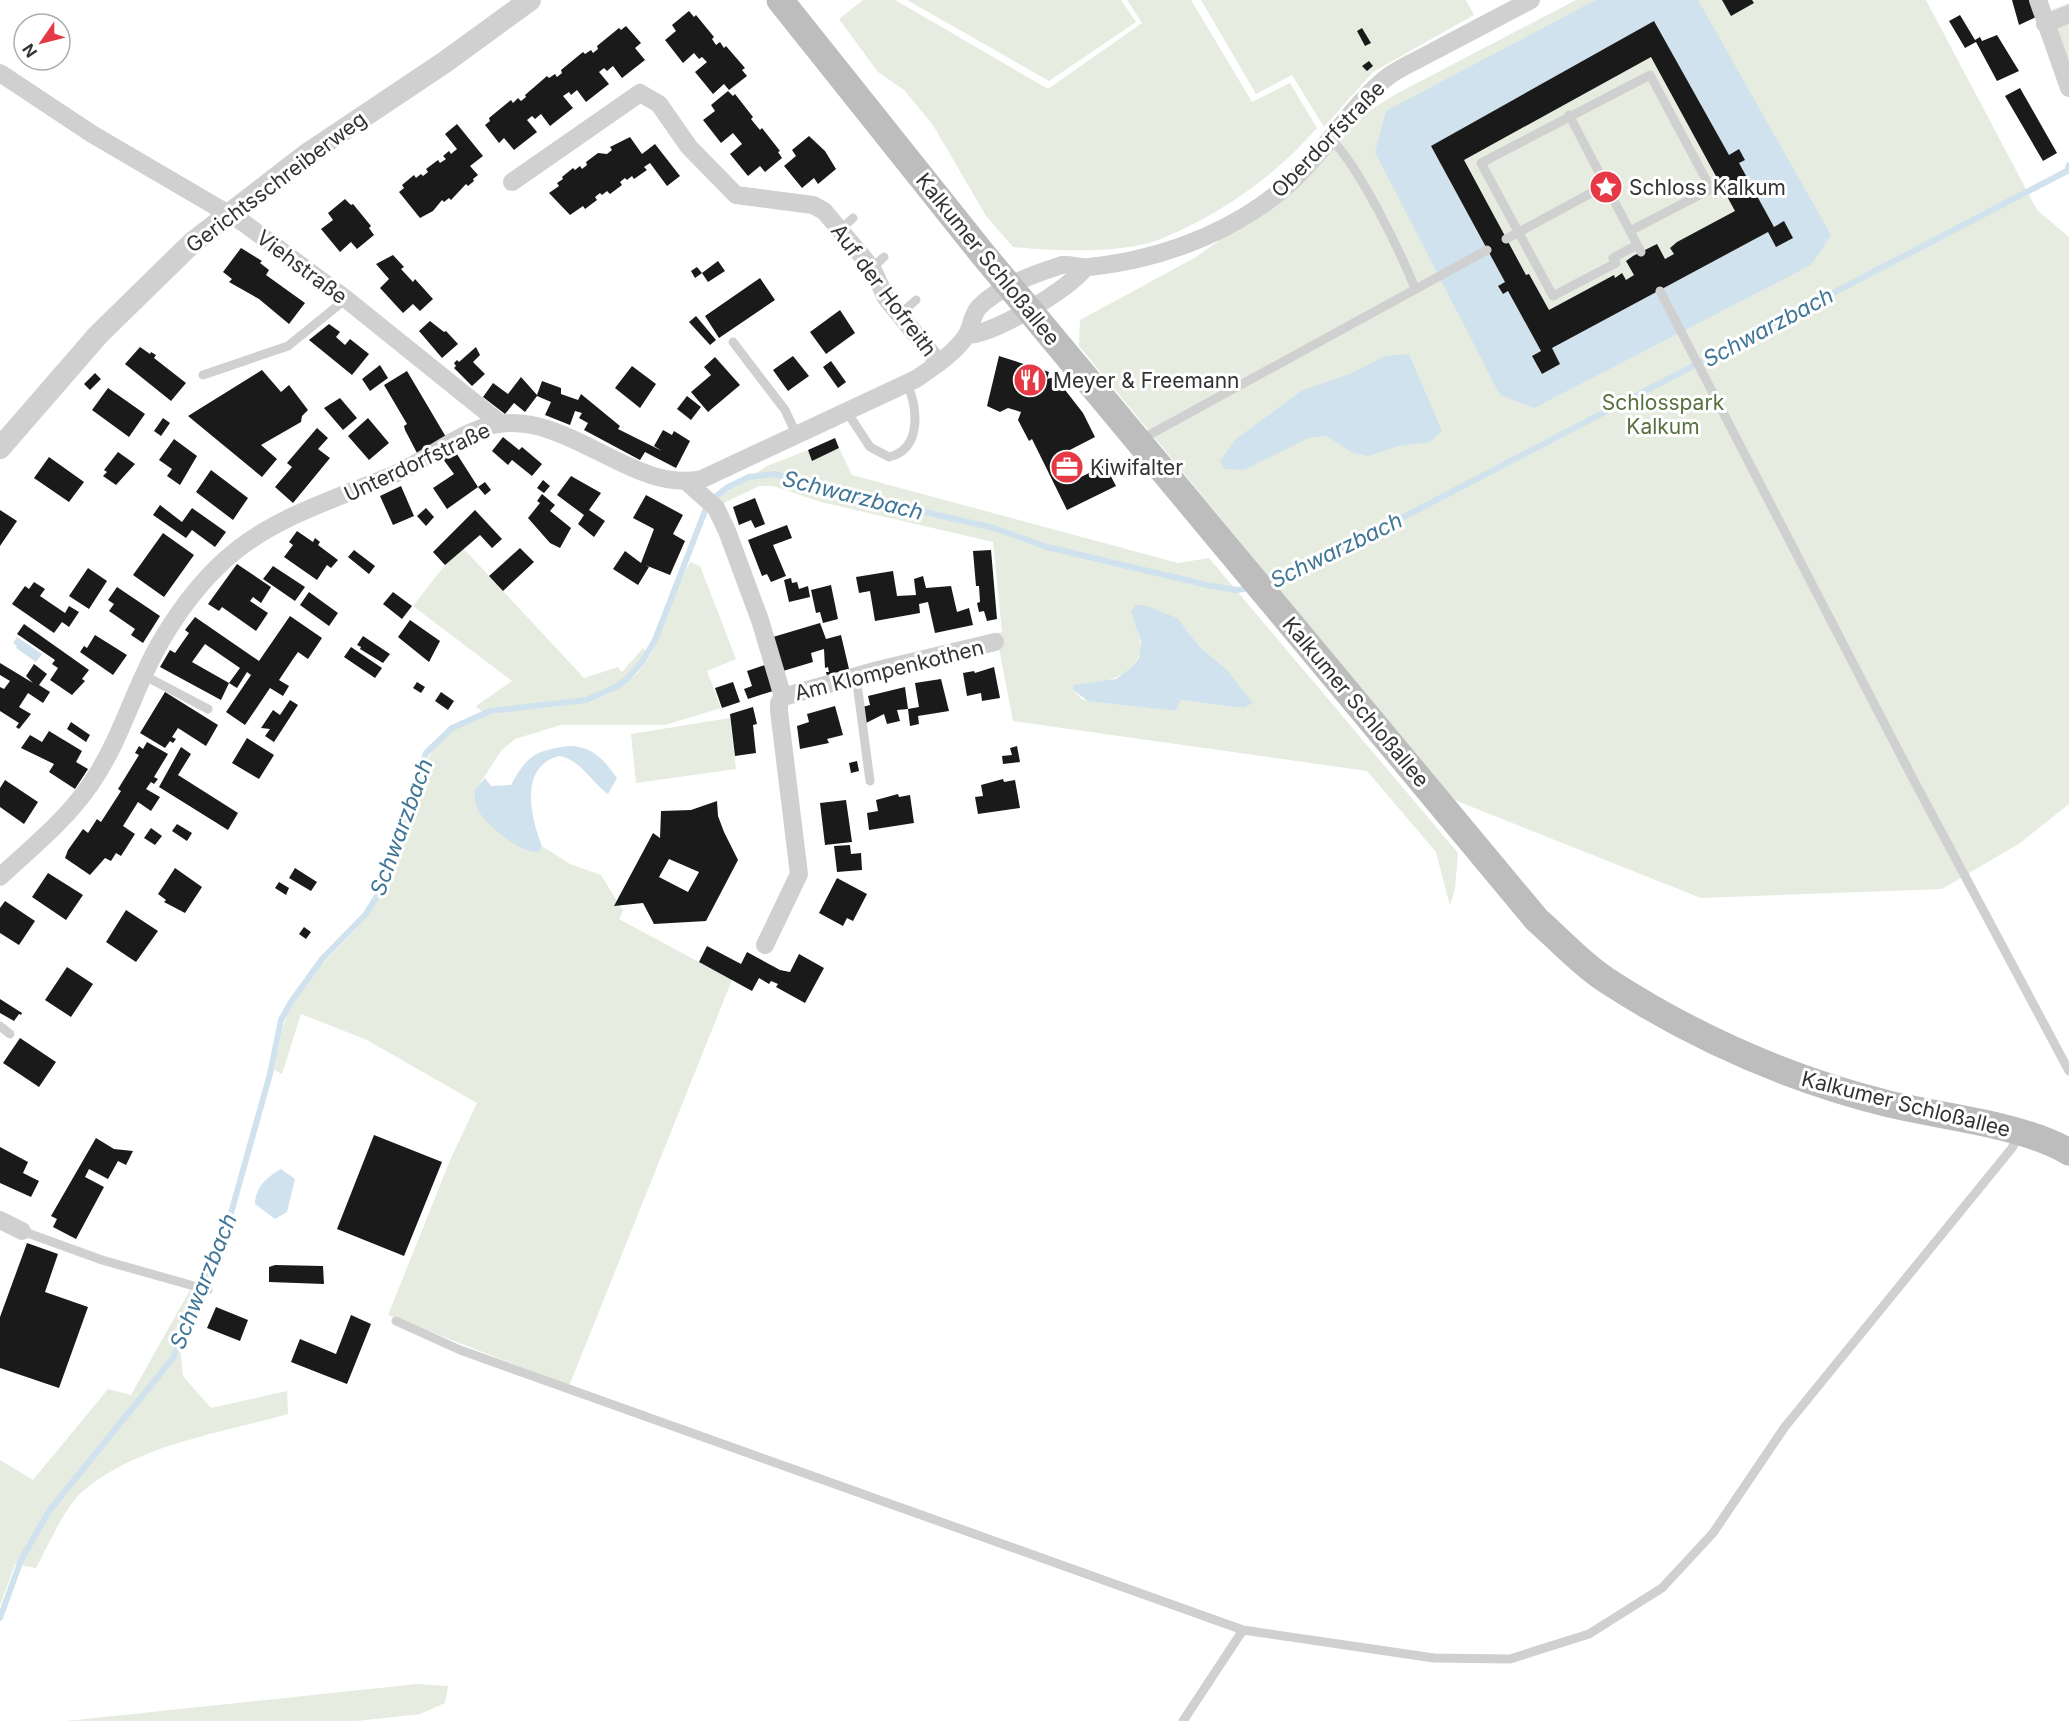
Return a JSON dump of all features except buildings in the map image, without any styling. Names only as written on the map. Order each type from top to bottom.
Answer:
[{"type":"main road","name":"Kalkumer Schloßallee","points":[[780,0],[1027,309],[1537,920],[1604,979],[1700,1035],[1793,1075],[1887,1103],[2020,1133],[2069,1152]]},
{"type":"street","name":"Gerichtsschreiberweg","points":[[0,448],[130,301],[192,243],[306,155],[445,62],[530,0]]},
{"type":"street","name":"Oberdorfstraße","points":[[1009,286],[1062,265],[1071,264],[1085,268],[1138,260],[1206,237],[1267,201],[1303,171],[1369,94],[1392,74],[1531,0]]},
{"type":"street","points":[[2038,0],[2069,88]]},
{"type":"street","points":[[2045,24],[2069,14]]},
{"type":"street","name":"Viehstraße","points":[[0,73],[92,134],[218,210],[228,213],[346,299],[500,423]]},
{"type":"street","name":"Auf der Hofreith","points":[[512,182],[640,93],[659,104],[689,147],[736,195],[813,205],[846,224],[878,262],[886,298],[939,363]]},
{"type":"street","points":[[1027,309],[1074,282],[1085,268]]},
{"type":"street","name":"Unterdorfstraße","points":[[967,335],[970,320],[980,307],[1009,286]]},
{"type":"street","name":"Unterdorfstraße","points":[[0,877],[68,813],[90,785],[112,747],[161,642],[192,596],[238,549],[276,525],[412,467],[482,426],[500,423],[522,423],[545,427],[663,480],[687,483],[702,479],[907,384],[939,363],[967,335],[987,331],[1027,309]]},
{"type":"street","name":"Am Klompenkothen","points":[[687,483],[712,504],[760,620],[783,697]]},
{"type":"street","name":"Am Klompenkothen","points":[[765,945],[799,874],[779,711],[779,703],[783,697],[856,676],[995,642]]},
{"type":"street","points":[[0,1220],[22,1232]]},
{"type":"lane","points":[[1569,115],[1606,184],[1630,231],[1639,248],[1613,258],[1616,263],[1553,296],[1481,163],[1569,115],[1650,75],[1712,189],[1630,231]]},
{"type":"lane","points":[[1331,139],[1357,175],[1415,288]]},
{"type":"lane","points":[[1506,239],[1606,184]]},
{"type":"lane","points":[[1137,441],[1487,250]]},
{"type":"lane","points":[[1660,291],[1911,775],[2069,1071]]},
{"type":"lane","points":[[203,375],[288,346],[346,299]]},
{"type":"lane","points":[[899,315],[916,300]]},
{"type":"lane","points":[[733,342],[785,410],[796,436]]},
{"type":"lane","points":[[847,412],[870,447],[889,456],[898,454],[910,440],[916,426],[913,397],[907,384]]},
{"type":"lane","points":[[145,676],[207,709]]},
{"type":"lane","points":[[856,676],[870,781]]},
{"type":"lane","points":[[0,1026],[10,1034]]},
{"type":"lane","points":[[396,1321],[460,1350],[1243,1630],[1434,1658],[1510,1659],[1589,1634],[1662,1588],[1713,1533],[1784,1428],[2012,1148],[2020,1133]]},
{"type":"lane","points":[[22,1232],[102,1260],[208,1290]]},
{"type":"lane","points":[[1183,1721],[1243,1630]]},
{"type":"green space","points":[[863,0],[895,0],[1048,89],[1142,23],[1127,0],[1191,0],[1252,102],[1290,83],[1317,128],[1264,179],[1224,207],[1158,240],[1125,248],[1106,249],[1047,250],[1013,247],[986,216],[933,125],[904,90],[878,72],[839,19]]},
{"type":"green space","points":[[907,0],[1121,0],[1136,22],[1049,81]]},
{"type":"green space","points":[[1201,0],[1466,0],[1474,15],[1373,72],[1324,127],[1292,75],[1256,94]]},
{"type":"green space","name":"Schlosspark Kalkum","points":[[1576,0],[1926,0],[2037,210],[2069,237],[2069,804],[2020,843],[1942,889],[1701,898],[1452,799],[1079,346],[1080,320],[1196,257],[1312,174],[1361,116],[1396,94]]},
{"type":"green space","points":[[2069,3],[2069,66],[2049,11]]},
{"type":"green space","points":[[839,448],[852,475],[1178,563],[1209,558],[1458,853],[1455,889],[1450,906],[1436,852],[1367,771],[1013,721],[996,633],[1002,632],[993,542],[821,502],[773,486],[759,486],[720,505],[716,499],[767,466],[808,450],[813,460]],"holes":[[[1185,628],[1200,647],[1226,669],[1243,708],[1181,700],[1176,711],[1083,700],[1073,690],[1112,679],[1132,666],[1138,657],[1140,644],[1137,629]]]},
{"type":"green space","points":[[463,548],[584,678],[618,667],[622,672],[643,648],[646,652],[626,678],[594,695],[576,700],[482,712],[476,706],[512,681],[413,606],[445,565]]},
{"type":"green space","points":[[690,562],[700,566],[736,659],[707,671],[721,708],[665,725],[561,725],[515,739],[501,751],[480,783],[542,849],[542,846],[570,864],[601,875],[623,911],[619,919],[732,980],[569,1386],[388,1315],[451,1158],[477,1103],[367,1040],[301,1014],[282,1074],[274,1070],[283,1028],[292,1005],[313,974],[364,919],[384,887],[418,781],[438,744],[451,731],[474,719],[499,713],[577,703],[602,697],[624,685],[644,665],[653,650],[670,603]]},
{"type":"green space","points":[[730,718],[736,769],[636,783],[631,734]]},
{"type":"green space","points":[[190,1290],[203,1295],[180,1347],[183,1376],[211,1408],[287,1391],[288,1414],[182,1442],[130,1461],[106,1474],[84,1490],[70,1506],[36,1568],[15,1564],[0,1606],[0,1460],[33,1480],[108,1389],[131,1395]]},
{"type":"green space","points":[[417,1684],[448,1686],[445,1703],[420,1714],[357,1721],[66,1721]]},
{"type":"water","points":[[1596,0],[1698,0],[1831,235],[1811,265],[1534,408],[1500,395],[1375,152],[1386,111]],"holes":[[[1654,21],[1729,155],[1739,149],[1744,160],[1739,163],[1774,227],[1784,222],[1793,238],[1776,247],[1768,232],[1552,348],[1560,364],[1542,374],[1532,356],[1541,351],[1508,291],[1503,294],[1505,282],[1431,146]]]},
{"type":"water","points":[[1409,354],[1442,431],[1430,442],[1398,446],[1368,456],[1351,452],[1327,436],[1308,438],[1244,470],[1224,469],[1220,461],[1236,439],[1301,391],[1352,373],[1385,356]]},
{"type":"water","points":[[1136,605],[1144,605],[1177,618],[1200,647],[1226,669],[1253,703],[1243,708],[1181,700],[1176,711],[1088,701],[1073,690],[1074,685],[1116,679],[1132,667],[1139,658],[1141,641],[1131,612]]},
{"type":"water","points":[[17,637],[42,654],[36,662],[16,648],[17,646],[13,643]]},
{"type":"water","points":[[568,746],[591,751],[607,765],[617,778],[608,794],[579,766],[566,758],[559,756],[546,762],[538,771],[533,782],[531,795],[534,822],[542,846],[540,851],[533,852],[515,844],[488,823],[476,805],[475,790],[485,778],[491,786],[511,785],[522,767],[533,756],[547,750]]},
{"type":"water","points":[[281,1169],[295,1179],[287,1212],[275,1219],[255,1204],[257,1192],[263,1183]]},
{"type":"waterway","name":"Schwarzbach","points":[[1269,585],[1277,583],[2067,171],[2069,165]]},
{"type":"waterway","name":"Schwarzbach","points":[[0,1618],[21,1560],[49,1511],[173,1358],[231,1213],[270,1074],[281,1020],[322,959],[366,914],[383,886],[426,753],[452,728],[490,711],[586,700],[616,687],[628,678],[642,662],[655,640],[705,511],[715,497],[728,487],[749,477],[775,474],[843,493],[994,528],[1047,547],[1207,585],[1237,590],[1250,588]]},
{"type":"place","name":"Schloss Kalkum","points":[[1606,187]]},
{"type":"place","name":"Meyer & Freemann","points":[[1030,380]]},
{"type":"place","name":"Kiwifalter","points":[[1067,467]]}]
